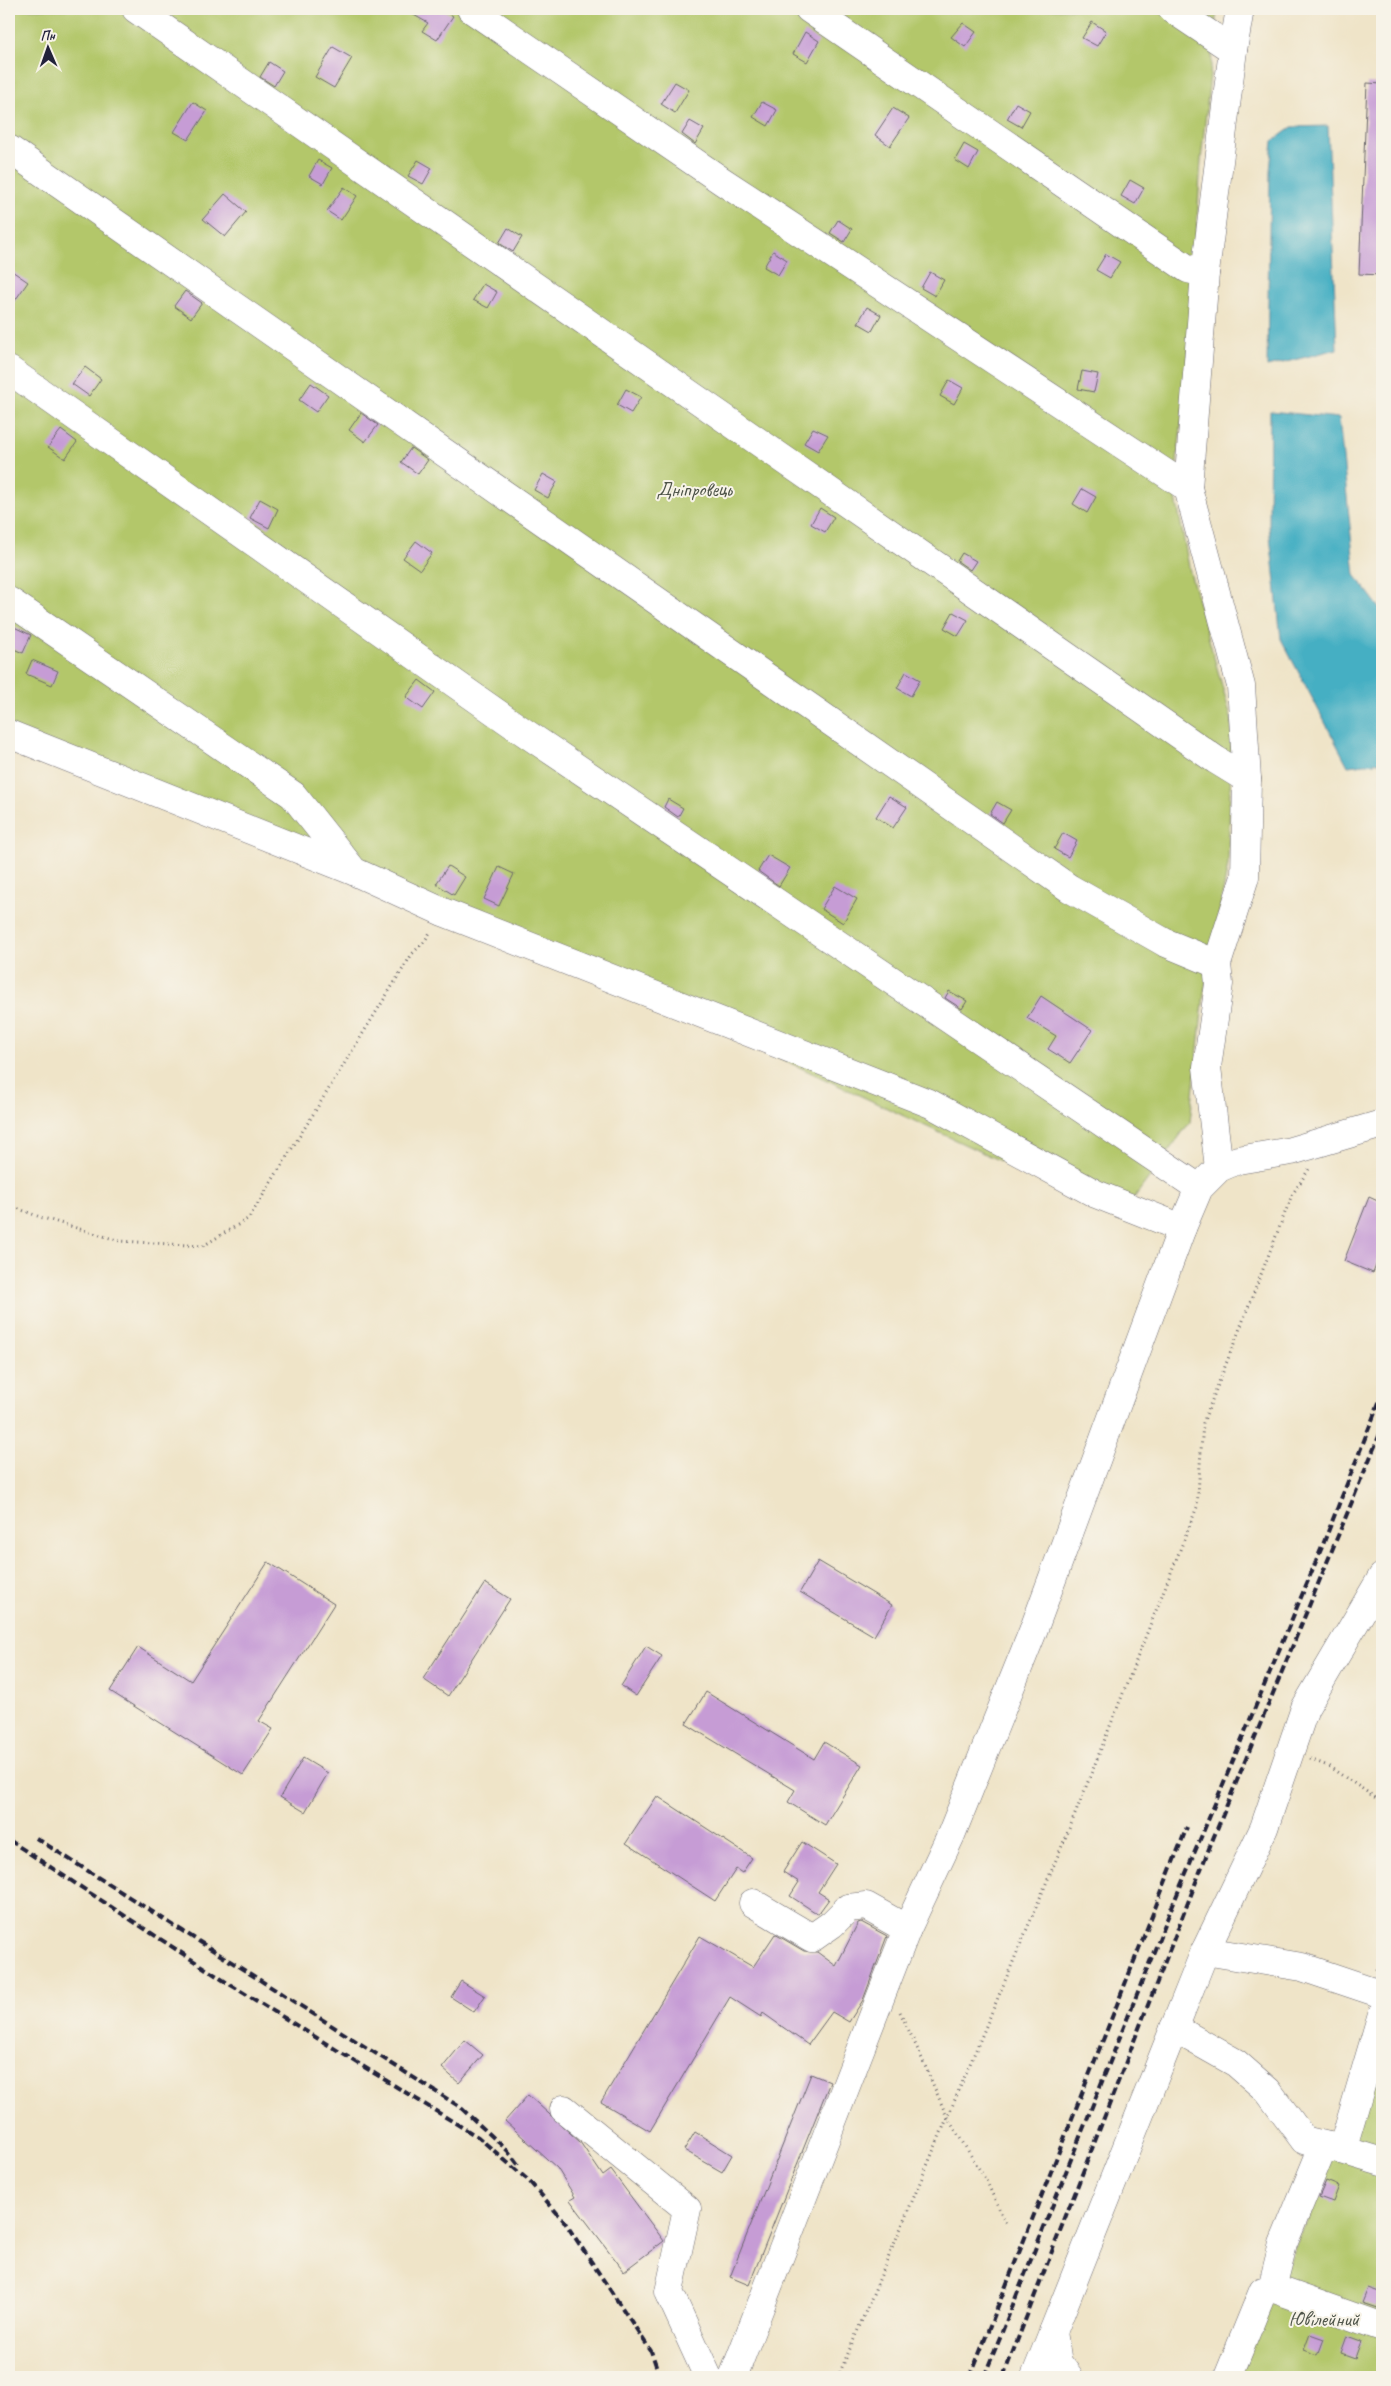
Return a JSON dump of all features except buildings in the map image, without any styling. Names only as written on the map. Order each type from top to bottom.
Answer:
[{"type":"street","points":[[136,9],[931,563],[1216,760],[1247,779]]},
{"type":"street","points":[[471,9],[722,181],[1188,488]]},
{"type":"street","points":[[809,9],[1188,269],[1205,273]]},
{"type":"street","points":[[1172,9],[1232,50]]},
{"type":"street","points":[[1219,1168],[1207,1067],[1219,984],[1218,964],[1245,877],[1247,779],[1241,686],[1188,488],[1205,273],[1232,50],[1240,9]]},
{"type":"street","points":[[9,149],[1069,888],[1164,942],[1218,964]]},
{"type":"street","points":[[9,370],[521,730],[1199,1188]]},
{"type":"street","points":[[9,602],[292,795],[353,871]]},
{"type":"street","points":[[9,734],[353,871],[443,912],[931,1104],[1096,1194],[1182,1228]]},
{"type":"street","points":[[733,2377],[907,1929],[950,1835],[1033,1631],[1182,1228],[1199,1188],[1219,1168],[1238,1160],[1291,1151],[1382,1124]]},
{"type":"street","points":[[1035,2377],[1205,1951],[1264,1828],[1305,1708],[1382,1577]]},
{"type":"street","points":[[753,1903],[812,1938],[832,1924],[848,1908],[866,1906],[907,1929]]},
{"type":"street","points":[[1205,1951],[1302,1967],[1382,1994]]},
{"type":"street","points":[[1272,2288],[1283,2244],[1320,2154],[1335,2148],[1382,2014]]},
{"type":"street","points":[[1174,2028],[1236,2063],[1268,2091],[1304,2140],[1382,2162]]},
{"type":"street","points":[[564,2109],[687,2209],[669,2292],[708,2377]]},
{"type":"street","points":[[1228,2377],[1262,2291],[1272,2288],[1382,2327]]},
{"type":"street","points":[[1053,2332],[1058,2364],[1069,2377]]},
{"type":"path","points":[[9,1205],[120,1241],[203,1246],[248,1218],[412,954],[424,942],[443,912]]},
{"type":"path","points":[[838,2377],[1072,1822],[1196,1507],[1202,1423],[1292,1195],[1330,1140]]},
{"type":"path","points":[[1290,1752],[1328,1766],[1382,1802]]},
{"type":"path","points":[[886,1985],[920,2054],[947,2117],[986,2180],[1007,2226]]},
{"type":"green space","name":"Дніпровець","points":[[9,9],[1217,9],[1201,160],[1187,375],[1174,488],[1190,572],[1232,721],[1228,865],[1204,993],[1190,1122],[1120,1217],[615,981],[9,726]]},
{"type":"green space","name":"Ювілейний","points":[[1382,1989],[1382,2377],[1241,2377],[1262,2317],[1314,2206]]},
{"type":"water","points":[[1328,126],[1337,349],[1267,367],[1270,171],[1273,141],[1292,127]]},
{"type":"water","points":[[1270,411],[1339,418],[1355,575],[1382,611],[1382,762],[1348,766],[1281,639],[1269,526]]},
{"type":"railway","points":[[984,2377],[1171,1909],[1322,1547],[1382,1395]]},
{"type":"railway","points":[[1003,2377],[1210,1846],[1382,1429]]},
{"type":"railway","points":[[970,2377],[1187,1827]]},
{"type":"railway","points":[[36,1838],[460,2107],[508,2151],[520,2167]]},
{"type":"railway","points":[[9,1840],[226,1982],[478,2137],[529,2181],[564,2221],[651,2351],[660,2377]]}]
